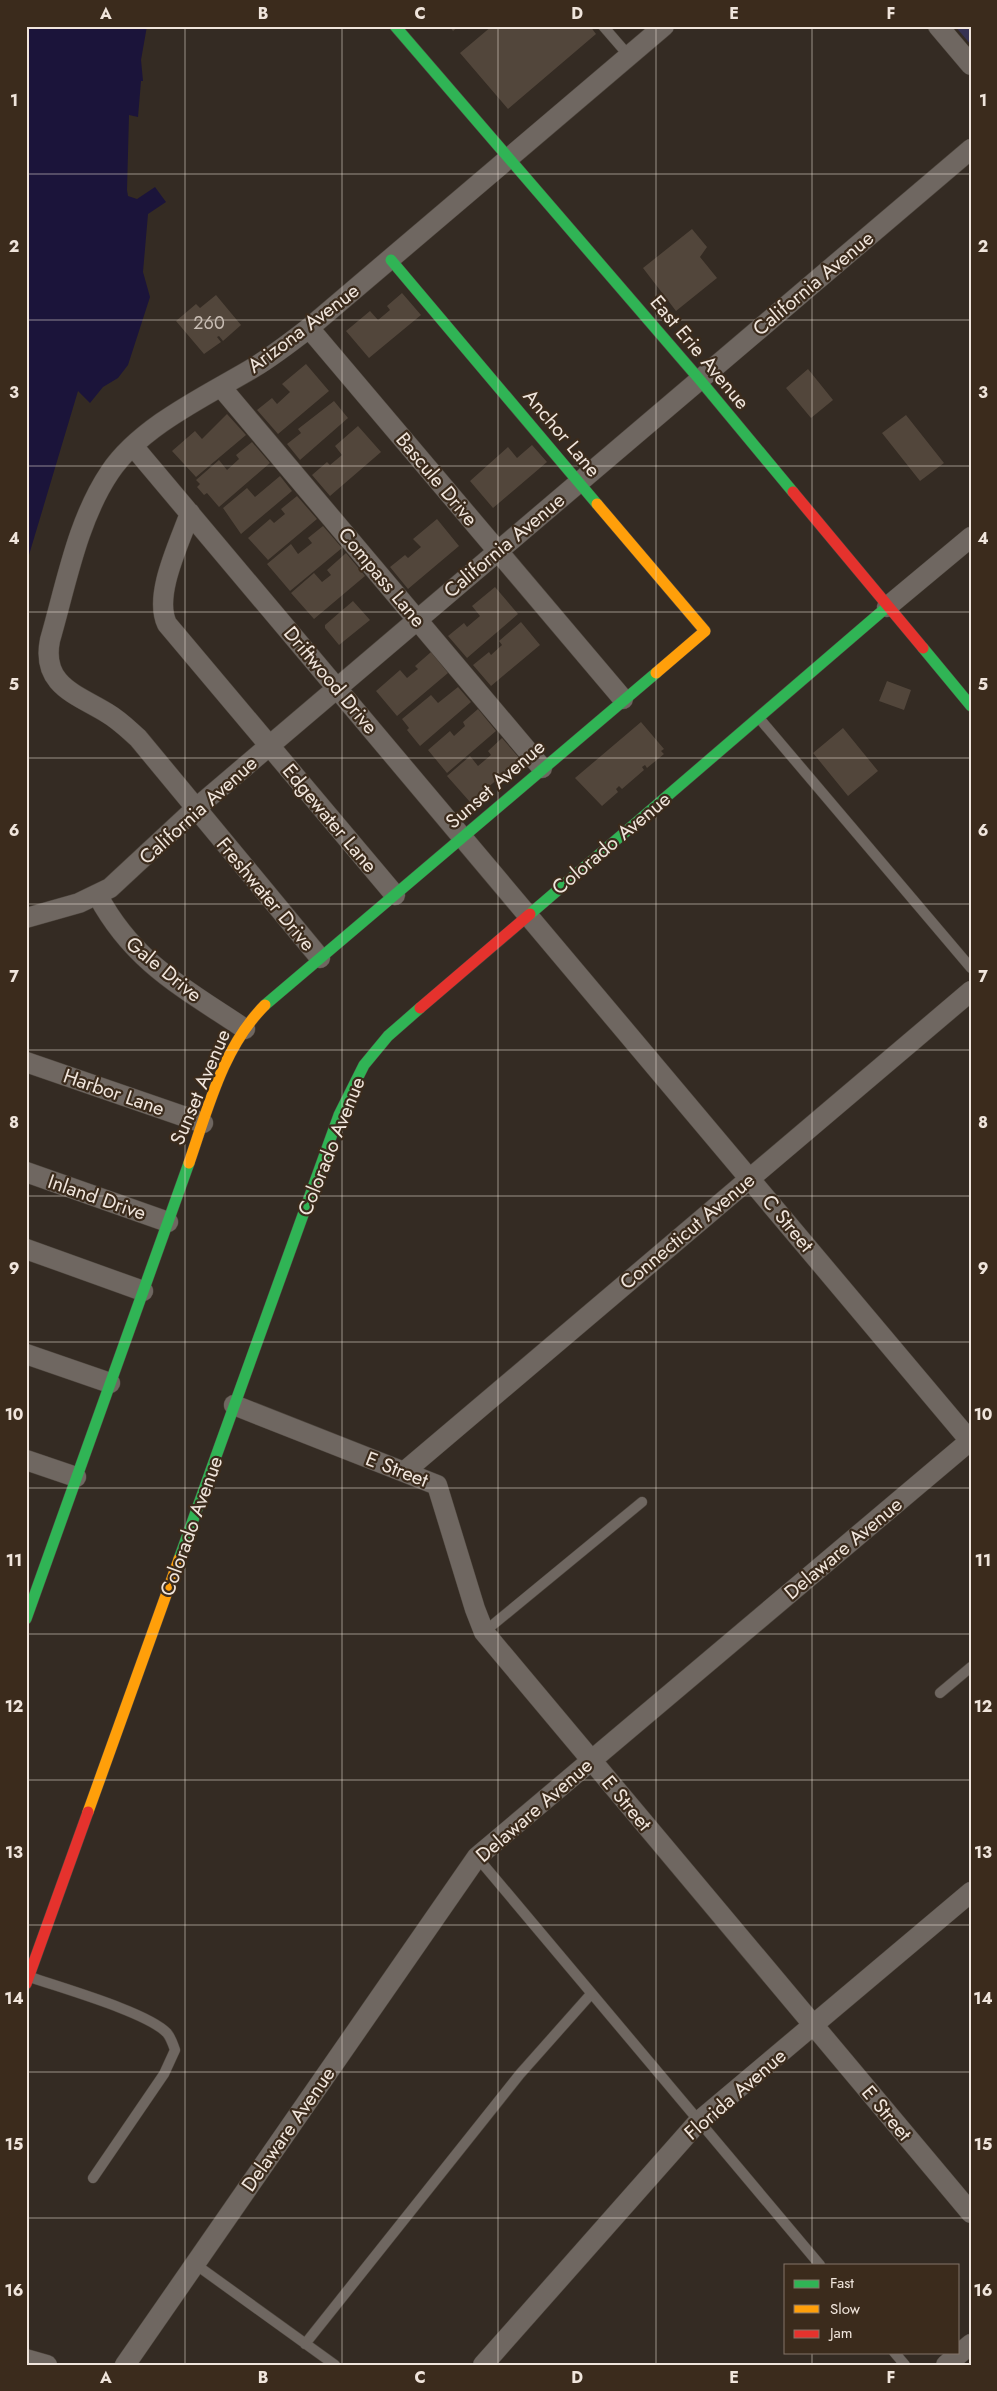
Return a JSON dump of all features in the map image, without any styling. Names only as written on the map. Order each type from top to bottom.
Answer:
[{"type":"main road","name":"East Erie Avenue","points":[[395,26],[700,380],[971,706]]},
{"type":"main road","name":"Anchor Lane","points":[[391,260],[705,631]]},
{"type":"main road","name":"Colorado Avenue","points":[[28,1980],[339,1115],[354,1082],[388,1036],[528,913],[887,607]]},
{"type":"main road","name":"Sunset Avenue","points":[[26,1619],[35,1569],[76,1477],[203,1123],[231,1053],[245,1029],[261,1010],[320,958],[705,631]]},
{"type":"street","name":"Arizona Avenue","points":[[61,686],[49,664],[48,647],[80,537],[105,480],[134,446],[171,417],[268,359],[309,328],[664,26]]},
{"type":"street","points":[[938,26],[971,65]]},
{"type":"street","name":"California Avenue","points":[[26,918],[98,896],[126,875],[195,809],[971,149]]},
{"type":"street","name":"Bascule Drive","points":[[309,328],[623,700]]},
{"type":"street","name":"Compass Lane","points":[[221,387],[542,768]]},
{"type":"street","name":"Driftwood Drive","points":[[134,446],[528,913]]},
{"type":"street","name":"Edgewater Lane","points":[[190,513],[166,582],[163,602],[165,619],[269,746],[395,894]]},
{"type":"street","name":"Colorado Avenue","points":[[887,607],[971,537]]},
{"type":"street","name":"Freshwater Drive","points":[[61,686],[109,714],[147,748],[195,809],[320,958]]},
{"type":"street","name":"Gale Drive","points":[[98,896],[113,924],[143,957],[169,978],[245,1029]]},
{"type":"street","name":"C Street","points":[[528,913],[971,1441]]},
{"type":"street","name":"Connecticut Avenue","points":[[404,1472],[971,991]]},
{"type":"street","name":"Harbor Lane","points":[[26,1062],[203,1123]]},
{"type":"street","name":"Inland Drive","points":[[26,1172],[168,1222]]},
{"type":"street","points":[[26,1249],[143,1291]]},
{"type":"street","points":[[26,1354],[110,1383]]},
{"type":"street","name":"E Street","points":[[234,1405],[437,1485],[477,1616],[484,1632],[971,2213]]},
{"type":"street","name":"Delaware Avenue","points":[[125,2365],[477,1858],[971,1441]]},
{"type":"street","points":[[26,1460],[76,1477]]},
{"type":"street","name":"Florida Avenue","points":[[483,2365],[698,2122],[971,1892]]},
{"type":"street","points":[[960,2353],[971,2344]]},
{"type":"street","points":[[946,2365],[959,2354]]},
{"type":"street","points":[[26,2359],[47,2365]]},
{"type":"lane","points":[[604,26],[629,56]]},
{"type":"lane","points":[[759,717],[971,968]]},
{"type":"lane","points":[[484,1632],[642,1502]]},
{"type":"lane","points":[[940,1693],[971,1667]]},
{"type":"lane","points":[[477,1858],[819,2264]]},
{"type":"lane","points":[[28,1980],[120,2009],[157,2025],[168,2034],[175,2050],[164,2074],[94,2178]]},
{"type":"lane","points":[[305,2344],[520,2074],[591,1994]]},
{"type":"lane","points":[[195,2264],[335,2365]]},
{"type":"lane","points":[[896,2354],[905,2365]]},
{"type":"shaded area","points":[[26,26],[147,26],[141,60],[143,81],[141,81],[138,117],[129,115],[127,190],[128,196],[137,199],[155,187],[166,202],[148,214],[143,272],[150,297],[128,365],[118,378],[103,387],[90,403],[78,391],[26,565]]},
{"type":"shaded area","points":[[955,26],[971,26],[971,45]]},
{"type":"building","points":[[449,26],[459,26],[453,31]]},
{"type":"building","points":[[492,26],[590,26],[596,34],[508,109],[460,53]]},
{"type":"building","points":[[692,229],[707,247],[700,257],[717,278],[676,311],[643,268]]},
{"type":"building","points":[[402,293],[421,315],[369,358],[346,331],[370,311],[378,320],[390,310],[387,306]]},
{"type":"building","points":[[216,295],[241,325],[223,341],[219,336],[217,337],[221,342],[204,354],[176,321],[196,304],[200,308]]},
{"type":"building","points":[[306,364],[329,391],[278,434],[257,410],[272,398],[277,404],[290,392],[282,384]]},
{"type":"building","points":[[808,369],[833,400],[811,418],[786,388]]},
{"type":"building","points":[[334,401],[348,418],[300,460],[287,444],[301,433],[298,429]]},
{"type":"building","points":[[227,414],[246,435],[196,477],[172,451],[195,431],[202,439]]},
{"type":"building","points":[[906,415],[944,463],[920,481],[882,433]]},
{"type":"building","points":[[358,426],[381,452],[330,496],[312,475],[327,462],[330,465],[342,455],[335,446]]},
{"type":"building","points":[[252,442],[270,463],[219,507],[207,493],[204,495],[197,487],[200,484],[196,480],[219,460],[227,470],[239,459],[236,455]]},
{"type":"building","points":[[532,445],[547,462],[493,508],[470,481],[508,447],[517,458]]},
{"type":"building","points":[[280,476],[292,491],[241,534],[223,508],[247,488],[255,497]]},
{"type":"building","points":[[297,496],[317,519],[268,560],[248,538],[270,519],[274,523],[285,514],[281,509]]},
{"type":"building","points":[[437,519],[459,546],[408,589],[390,567],[405,555],[408,558],[421,547],[413,539]]},
{"type":"building","points":[[323,526],[342,548],[290,591],[267,564],[291,544],[298,554],[312,543],[308,538]]},
{"type":"building","points":[[346,553],[365,576],[314,619],[291,593],[314,573],[322,582],[331,575],[327,570]]},
{"type":"building","points":[[495,587],[518,614],[467,658],[448,636],[464,623],[467,627],[480,616],[472,606]]},
{"type":"building","points":[[353,601],[370,620],[339,645],[325,628],[325,625]]},
{"type":"building","points":[[521,622],[540,645],[491,686],[473,665],[489,652],[491,655],[502,645],[499,641]]},
{"type":"building","points":[[431,652],[448,673],[397,716],[376,691],[400,670],[407,678],[418,669],[415,666]]},
{"type":"building","points":[[887,681],[911,690],[904,710],[879,701]]},
{"type":"building","points":[[458,687],[471,702],[420,746],[407,730],[409,728],[402,719],[431,695],[438,703]]},
{"type":"building","points":[[478,709],[496,731],[447,773],[428,750],[450,731],[454,736],[465,726],[463,722]]},
{"type":"building","points":[[641,722],[664,749],[661,751],[664,754],[647,768],[645,765],[642,767],[644,770],[622,789],[619,786],[616,789],[618,792],[602,806],[575,778]]},
{"type":"building","points":[[843,728],[878,771],[848,796],[813,753]]},
{"type":"building","points":[[502,738],[521,760],[470,802],[447,776],[470,756],[478,766],[491,755],[488,751]]},
{"type":"traffic: fast","points":[[395,26],[700,380],[793,492]]},
{"type":"traffic: fast","points":[[391,260],[597,504]]},
{"type":"traffic: fast","points":[[530,914],[887,607]]},
{"type":"traffic: fast","points":[[923,648],[971,706]]},
{"type":"traffic: fast","points":[[265,1005],[656,673]]},
{"type":"traffic: fast","points":[[179,1559],[339,1115],[364,1065],[388,1036],[420,1008]]},
{"type":"traffic: fast","points":[[26,1619],[189,1163]]},
{"type":"traffic: slow","points":[[597,504],[705,631],[656,673]]},
{"type":"traffic: slow","points":[[189,1163],[218,1079],[238,1040],[265,1005]]},
{"type":"traffic: slow","points":[[88,1812],[179,1559]]},
{"type":"traffic: jam","points":[[793,492],[923,648]]},
{"type":"traffic: jam","points":[[420,1008],[530,914]]},
{"type":"traffic: jam","points":[[26,1984],[88,1812]]}]
